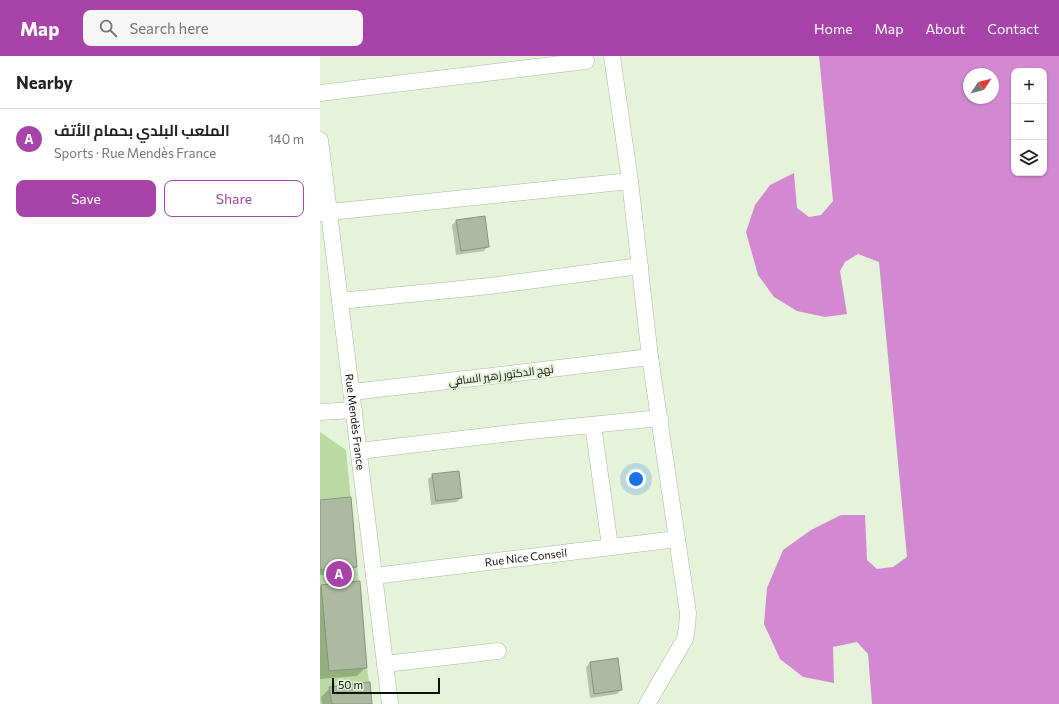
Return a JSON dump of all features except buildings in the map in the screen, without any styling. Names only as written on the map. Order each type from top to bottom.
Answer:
[{"type":"street","points":[[612,56],[630,180],[650,357],[688,613],[684,639],[647,704]]},
{"type":"street","points":[[320,93],[586,61]]},
{"type":"street","name":"Rue Mendès France","points":[[320,140],[324,213],[340,301],[390,704]]},
{"type":"street","points":[[324,213],[630,180]]},
{"type":"street","points":[[340,301],[490,286],[640,266]]},
{"type":"street","name":"نهج الدكتور زهير السافي","points":[[352,392],[650,357]]},
{"type":"street","points":[[320,412],[354,410]]},
{"type":"street","points":[[359,452],[660,418]]},
{"type":"street","points":[[592,425],[610,546]]},
{"type":"street","name":"Rue Nice Conseil","points":[[374,576],[677,539]]},
{"type":"street","points":[[385,664],[498,651]]},
{"type":"green space","points":[[320,432],[346,450],[367,668],[372,704],[320,704]]},
{"type":"shaded area","points":[[819,56],[1059,56],[1059,704],[872,704],[868,654],[857,642],[833,647],[834,683],[803,677],[780,659],[764,624],[767,588],[783,550],[811,530],[841,515],[865,515],[867,560],[877,569],[893,567],[907,557],[879,262],[858,254],[845,262],[840,271],[847,314],[825,317],[797,311],[774,297],[758,275],[746,232],[755,205],[770,185],[794,173],[797,208],[809,217],[821,215],[833,201]]},
{"type":"place","name":"الملعب البلدي بحمام الأتف","points":[[339,574]]}]
